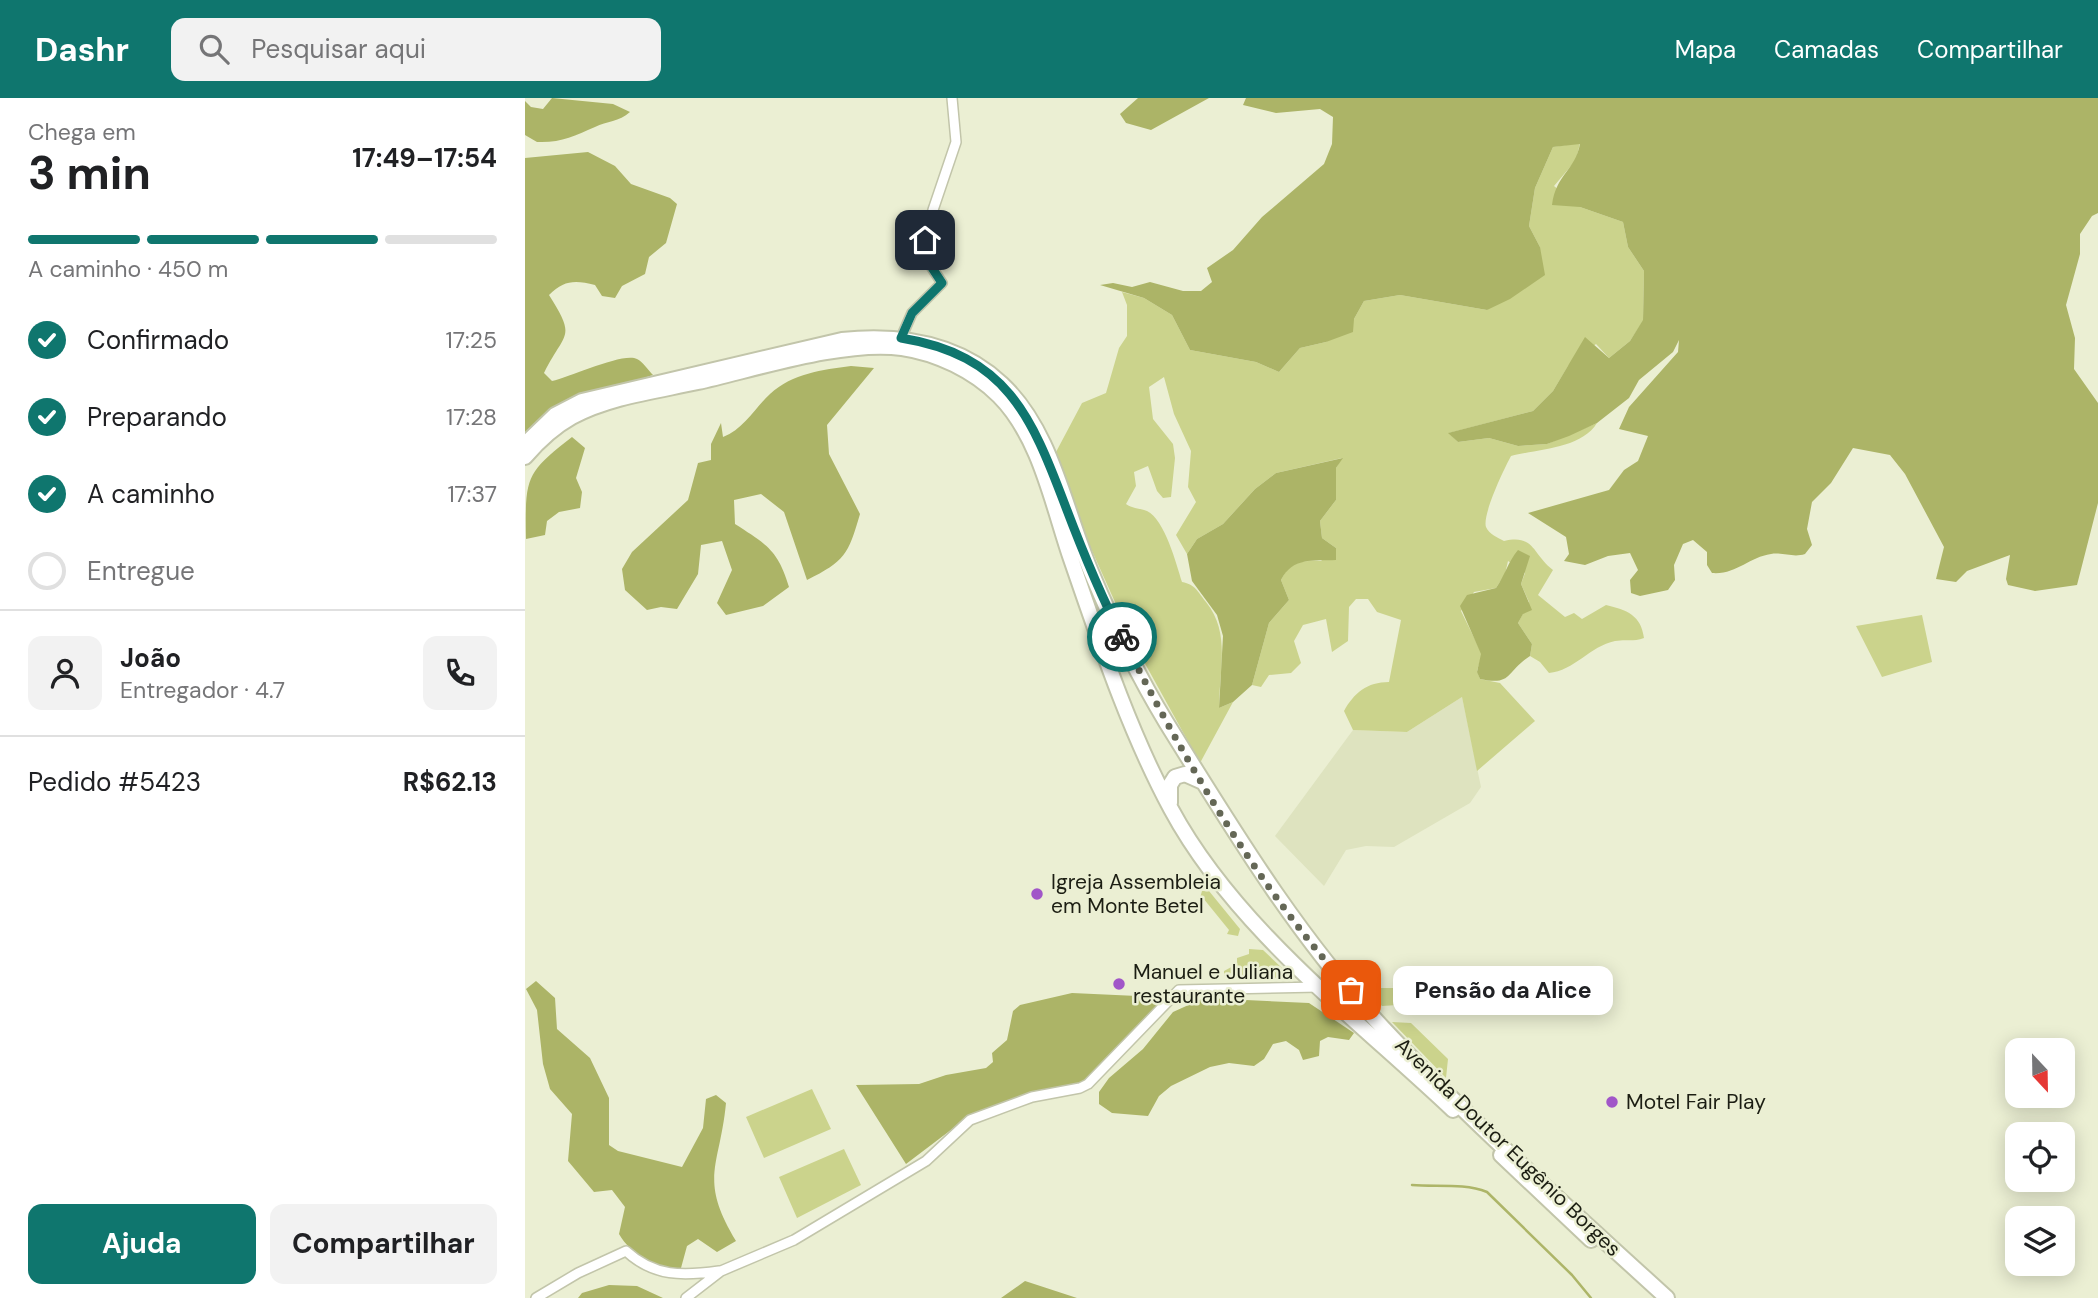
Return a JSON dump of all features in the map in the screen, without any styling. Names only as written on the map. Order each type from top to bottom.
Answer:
[{"type":"highway","name":"Avenida Doutor Eugênio Borges","points":[[525,444],[555,415],[606,394],[842,340],[901,338],[946,348],[1002,384],[1020,406],[1049,457],[1092,575],[1164,719],[1304,933],[1383,1029],[1667,1298]]},
{"type":"highway","name":"Avenida Doutor Eugênio Borges","points":[[525,457],[552,430],[593,408],[842,351],[900,348],[956,366],[1002,399],[1030,444],[1127,711],[1170,808],[1197,852],[1248,915],[1319,987],[1653,1298]]},
{"type":"highway","points":[[1170,808],[1170,785],[1175,777],[1185,774],[1203,782]]},
{"type":"street","points":[[901,338],[912,313],[942,283],[923,254],[933,210],[956,142],[952,98]]},
{"type":"street","points":[[536,1298],[578,1273],[626,1251],[642,1265],[656,1271],[698,1274],[721,1270],[793,1240],[926,1161],[970,1120],[1032,1097],[1088,1084],[1179,990],[1319,987]]},
{"type":"street","points":[[686,1298],[721,1270]]},
{"type":"shaded area","points":[[1462,697],[1481,787],[1470,803],[1394,847],[1366,846],[1346,850],[1324,886],[1275,836],[1353,730],[1407,732]]},
{"type":"green space","points":[[552,98],[613,104],[630,112],[617,120],[567,138],[537,142],[525,135],[525,101],[531,107],[543,109]]},
{"type":"green space","points":[[1138,98],[1209,98],[1151,130],[1126,123],[1120,114]]},
{"type":"green space","points":[[1246,98],[2098,98],[2098,213],[2092,216],[2080,234],[2080,254],[2066,305],[2075,338],[2074,369],[2098,403],[2098,503],[2077,585],[2035,591],[2008,585],[2006,579],[2010,555],[1967,571],[1956,582],[1936,579],[1944,547],[1905,474],[1890,455],[1853,448],[1831,483],[1812,502],[1807,529],[1812,545],[1805,554],[1771,554],[1735,569],[1712,573],[1707,565],[1707,552],[1693,540],[1683,544],[1674,565],[1675,580],[1668,590],[1640,596],[1631,593],[1630,580],[1638,570],[1630,553],[1608,556],[1585,565],[1564,561],[1569,554],[1566,537],[1528,513],[1609,490],[1624,470],[1638,461],[1648,436],[1619,429],[1629,407],[1678,352],[1679,340],[1673,352],[1639,380],[1629,398],[1597,423],[1569,436],[1547,444],[1518,446],[1489,438],[1458,442],[1448,433],[1533,411],[1553,391],[1585,337],[1609,358],[1630,341],[1643,320],[1644,271],[1628,247],[1623,222],[1580,207],[1552,205],[1557,186],[1574,161],[1580,144],[1553,147],[1535,188],[1529,226],[1540,247],[1545,275],[1510,299],[1487,310],[1400,295],[1364,301],[1354,319],[1353,332],[1300,348],[1279,372],[1256,362],[1190,350],[1172,315],[1144,298],[1100,285],[1113,283],[1132,287],[1150,282],[1183,291],[1201,291],[1212,282],[1207,268],[1233,250],[1262,217],[1324,164],[1332,144],[1333,117],[1320,109],[1276,113],[1243,105]]},
{"type":"green space","points":[[1580,143],[1576,160],[1554,186],[1580,207],[1623,222],[1628,247],[1644,271],[1643,321],[1630,341],[1609,358],[1596,344],[1568,366],[1553,391],[1533,411],[1449,433],[1458,442],[1489,438],[1518,446],[1547,444],[1597,423],[1590,432],[1570,443],[1511,456],[1490,503],[1486,527],[1491,534],[1504,541],[1522,540],[1528,543],[1553,570],[1538,595],[1565,617],[1574,613],[1582,619],[1606,605],[1614,607],[1636,619],[1644,638],[1606,644],[1566,668],[1549,673],[1540,662],[1530,656],[1532,644],[1518,623],[1529,602],[1521,584],[1525,573],[1508,561],[1505,574],[1496,588],[1474,592],[1461,611],[1482,654],[1477,671],[1480,679],[1500,683],[1535,721],[1477,771],[1462,697],[1407,732],[1353,730],[1344,711],[1352,699],[1368,686],[1389,682],[1401,620],[1377,612],[1368,599],[1356,599],[1349,607],[1348,641],[1332,652],[1326,619],[1303,625],[1294,641],[1301,663],[1291,673],[1269,675],[1261,687],[1252,685],[1269,623],[1289,600],[1281,580],[1284,574],[1297,563],[1321,561],[1336,548],[1322,538],[1320,521],[1336,500],[1336,468],[1342,458],[1276,473],[1255,489],[1223,524],[1197,539],[1187,554],[1176,535],[1196,502],[1188,487],[1191,451],[1174,414],[1164,377],[1149,387],[1153,419],[1173,444],[1175,458],[1171,497],[1163,498],[1157,491],[1148,466],[1134,472],[1136,486],[1126,504],[1147,511],[1159,523],[1182,582],[1198,592],[1219,626],[1222,652],[1219,708],[1233,702],[1200,763],[1132,640],[1084,533],[1056,452],[1082,403],[1106,393],[1119,348],[1127,336],[1127,305],[1122,292],[1144,298],[1172,315],[1190,350],[1256,362],[1279,372],[1300,348],[1326,342],[1354,319],[1364,301],[1400,295],[1487,310],[1540,247],[1529,226],[1535,188],[1553,147]]},
{"type":"green space","points":[[588,152],[615,166],[631,184],[670,198],[677,204],[666,243],[649,257],[645,274],[622,286],[615,298],[602,296],[595,285],[581,282],[560,286],[549,295],[563,320],[565,335],[544,373],[552,381],[609,362],[630,358],[639,360],[653,375],[563,405],[525,436],[525,158]]},
{"type":"green space","points":[[851,366],[874,368],[827,425],[829,454],[860,514],[848,548],[837,562],[807,580],[784,512],[761,494],[734,500],[735,524],[755,537],[775,556],[789,587],[763,606],[726,615],[717,603],[732,570],[722,541],[701,545],[698,574],[677,609],[661,607],[647,610],[625,590],[622,569],[632,552],[688,500],[698,463],[711,460],[711,444],[721,423],[723,437],[737,429],[770,394],[788,381],[829,369]]},
{"type":"green space","points":[[572,437],[585,448],[576,478],[582,492],[580,508],[559,512],[547,521],[545,535],[526,539],[526,502],[531,478],[545,459]]},
{"type":"green space","points":[[1343,458],[1336,468],[1336,500],[1320,521],[1322,538],[1336,548],[1336,560],[1304,562],[1291,567],[1286,573],[1281,580],[1289,600],[1269,623],[1252,685],[1233,702],[1219,708],[1223,636],[1217,615],[1192,581],[1187,554],[1197,539],[1223,524],[1255,489],[1276,473]]},
{"type":"green space","points":[[1518,550],[1530,556],[1521,584],[1532,610],[1523,614],[1518,623],[1532,644],[1530,656],[1504,679],[1480,679],[1477,672],[1481,654],[1460,606],[1467,595],[1496,588]]},
{"type":"green space","points":[[1922,615],[1932,662],[1882,677],[1856,626]]},
{"type":"green space","points":[[1202,891],[1209,891],[1240,929],[1238,936],[1227,934],[1229,930],[1203,898],[1199,901]]},
{"type":"green space","points":[[1249,949],[1263,950],[1283,969],[1283,978],[1224,976],[1224,971],[1237,964],[1237,958],[1249,954]]},
{"type":"green space","points":[[536,981],[555,998],[557,1029],[590,1058],[609,1098],[609,1145],[618,1151],[682,1167],[703,1128],[706,1099],[716,1095],[726,1103],[715,1187],[724,1220],[736,1241],[717,1252],[698,1239],[687,1246],[681,1268],[677,1271],[644,1258],[624,1242],[619,1234],[625,1207],[612,1190],[594,1192],[568,1161],[572,1114],[550,1089],[543,1064],[537,1010],[526,989]]},
{"type":"green space","points":[[1367,988],[1460,988],[1460,1001],[1382,1006],[1372,996],[1373,990]]},
{"type":"green space","points":[[1072,993],[1159,997],[1162,1001],[1131,1040],[1101,1069],[1077,1085],[968,1117],[906,1164],[856,1085],[919,1084],[946,1075],[986,1068],[993,1062],[992,1053],[1007,1040],[1013,1011],[1020,1005]]},
{"type":"green space","points":[[1204,998],[1309,1003],[1354,1033],[1349,1040],[1328,1037],[1320,1041],[1319,1056],[1303,1060],[1299,1050],[1286,1041],[1273,1044],[1264,1059],[1254,1066],[1229,1063],[1210,1067],[1171,1086],[1159,1096],[1148,1116],[1112,1113],[1099,1104],[1099,1092],[1109,1078],[1143,1049],[1173,1012]]},
{"type":"green space","points":[[1392,1022],[1411,1023],[1448,1059],[1446,1078]]},
{"type":"green space","points":[[812,1089],[831,1129],[764,1158],[746,1117]]},
{"type":"green space","points":[[844,1149],[861,1185],[797,1218],[779,1177]]},
{"type":"green space","points":[[1025,1281],[1077,1298],[1001,1298]]},
{"type":"green space","points":[[609,1285],[637,1286],[663,1298],[578,1298],[582,1293]]},
{"type":"waterway","points":[[1412,1185],[1460,1186],[1487,1192],[1572,1275],[1591,1298]]},
{"type":"way so far","points":[[1122,637],[1164,719],[1266,880],[1304,933],[1351,990]]},
{"type":"place","name":"Igreja Assembleia em Monte Betel","points":[[1037,894]]},
{"type":"place","name":"Manuel e Juliana restaurante","points":[[1119,984]]},
{"type":"place","name":"Pensão da Alice","points":[[1351,990]]},
{"type":"place","name":"Motel Fair Play","points":[[1612,1102]]},
{"type":"route","points":[[925,240],[923,254],[942,283],[912,313],[901,338],[946,348],[1002,384],[1020,406],[1049,457],[1092,575],[1122,637]]}]
